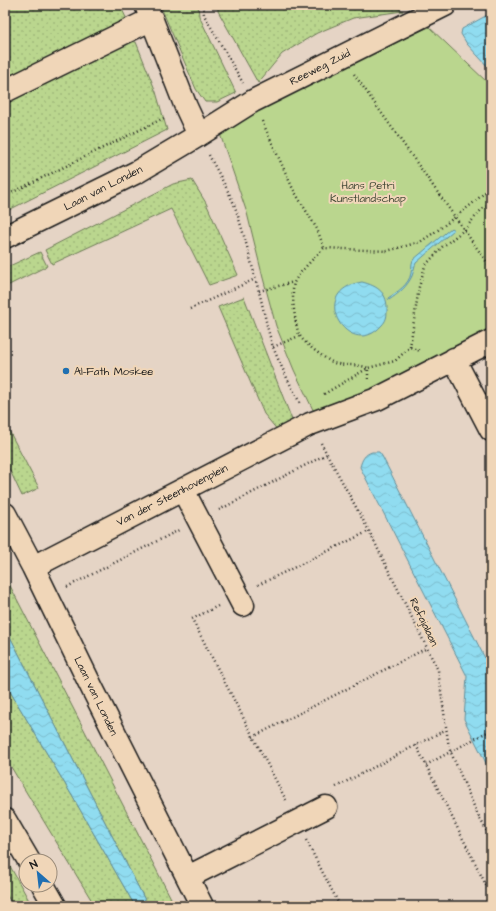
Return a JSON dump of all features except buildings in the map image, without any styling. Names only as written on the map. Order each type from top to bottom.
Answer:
[{"type":"main road","name":"Reeweg Zuid","points":[[199,135],[252,101],[444,5]]},
{"type":"main road","points":[[5,91],[149,12],[186,107],[199,135]]},
{"type":"main road","name":"Laan van Londen","points":[[5,237],[137,172],[199,135]]},
{"type":"main road","name":"Van der Steenhovenplein","points":[[33,568],[183,490],[309,420],[377,399],[491,341]]},
{"type":"main road","points":[[454,359],[491,430]]},
{"type":"main road","points":[[183,490],[243,605]]},
{"type":"main road","name":"Laan van Londen","points":[[5,514],[92,690],[202,906]]},
{"type":"main road","points":[[188,877],[326,807]]},
{"type":"main road","points":[[5,820],[24,853]]},
{"type":"main road","points":[[48,893],[55,906]]},
{"type":"path","points":[[203,5],[204,15],[252,101],[293,189],[317,229],[324,248]]},
{"type":"path","points":[[341,56],[491,268]]},
{"type":"path","points":[[5,196],[186,107]]},
{"type":"path","points":[[199,135],[233,203],[245,238],[273,347],[280,365],[309,420]]},
{"type":"path","points":[[368,368],[362,365],[333,363],[316,352],[299,336],[292,297],[294,282],[324,248],[387,252],[420,242],[455,217],[491,187]]},
{"type":"path","points":[[309,420],[320,398],[327,391],[368,368],[395,361],[410,347],[419,287],[425,266],[442,247],[464,230],[482,209],[491,204]]},
{"type":"path","points":[[190,309],[255,280]]},
{"type":"path","points":[[259,291],[294,282]]},
{"type":"path","points":[[273,347],[299,336]]},
{"type":"path","points":[[410,347],[435,357],[454,359]]},
{"type":"path","name":"Refajalaan","points":[[309,420],[369,531],[438,670],[445,730],[449,748],[477,813],[491,839]]},
{"type":"path","points":[[253,737],[278,722],[427,648]]},
{"type":"path","points":[[326,807],[331,790],[445,730]]},
{"type":"path","points":[[426,765],[491,730]]},
{"type":"path","points":[[416,745],[491,895]]},
{"type":"green space","points":[[5,5],[120,5],[128,22],[5,83]]},
{"type":"green space","points":[[160,5],[198,5],[199,16],[236,93],[217,102],[205,102],[196,89]]},
{"type":"green space","points":[[218,5],[391,5],[403,11],[353,18],[317,33],[282,54],[258,83],[218,11]]},
{"type":"green space","name":"Hans Petri Kunstlandschap","points":[[429,27],[487,82],[491,84],[491,334],[370,395],[315,414],[294,370],[276,326],[247,213],[219,131],[250,110]]},
{"type":"green space","points":[[125,40],[136,42],[156,92],[167,130],[5,212],[5,101]]},
{"type":"green space","points":[[192,180],[206,203],[238,275],[209,285],[171,209],[52,264],[45,250],[173,184]]},
{"type":"green space","points":[[40,252],[47,266],[5,287],[5,268]]},
{"type":"green space","points":[[244,297],[294,425],[279,432],[264,414],[218,307]]},
{"type":"green space","points":[[5,423],[39,488],[22,496],[5,460]]},
{"type":"green space","points":[[5,576],[175,906],[148,906],[5,627]]},
{"type":"green space","points":[[5,683],[135,906],[95,906],[5,757]]},
{"type":"green space","points":[[5,857],[18,881],[18,893],[25,893],[32,906],[13,906],[5,892]]},
{"type":"water","points":[[491,13],[491,72],[467,44],[461,34],[462,29]]},
{"type":"water","points":[[451,228],[454,230],[416,263],[408,284],[389,300],[388,298],[402,288],[408,281],[413,260]]},
{"type":"water","points":[[362,282],[381,291],[386,299],[387,315],[382,325],[370,334],[357,336],[347,330],[339,321],[335,310],[337,298],[345,288]]},
{"type":"water","points":[[372,452],[379,452],[382,456],[491,670],[491,773],[464,719],[467,676],[360,467],[364,457]]},
{"type":"water","points":[[5,627],[148,906],[135,906],[5,683]]},
{"type":"place","name":"Al-Fath Moskee","points":[[66,371]]}]
